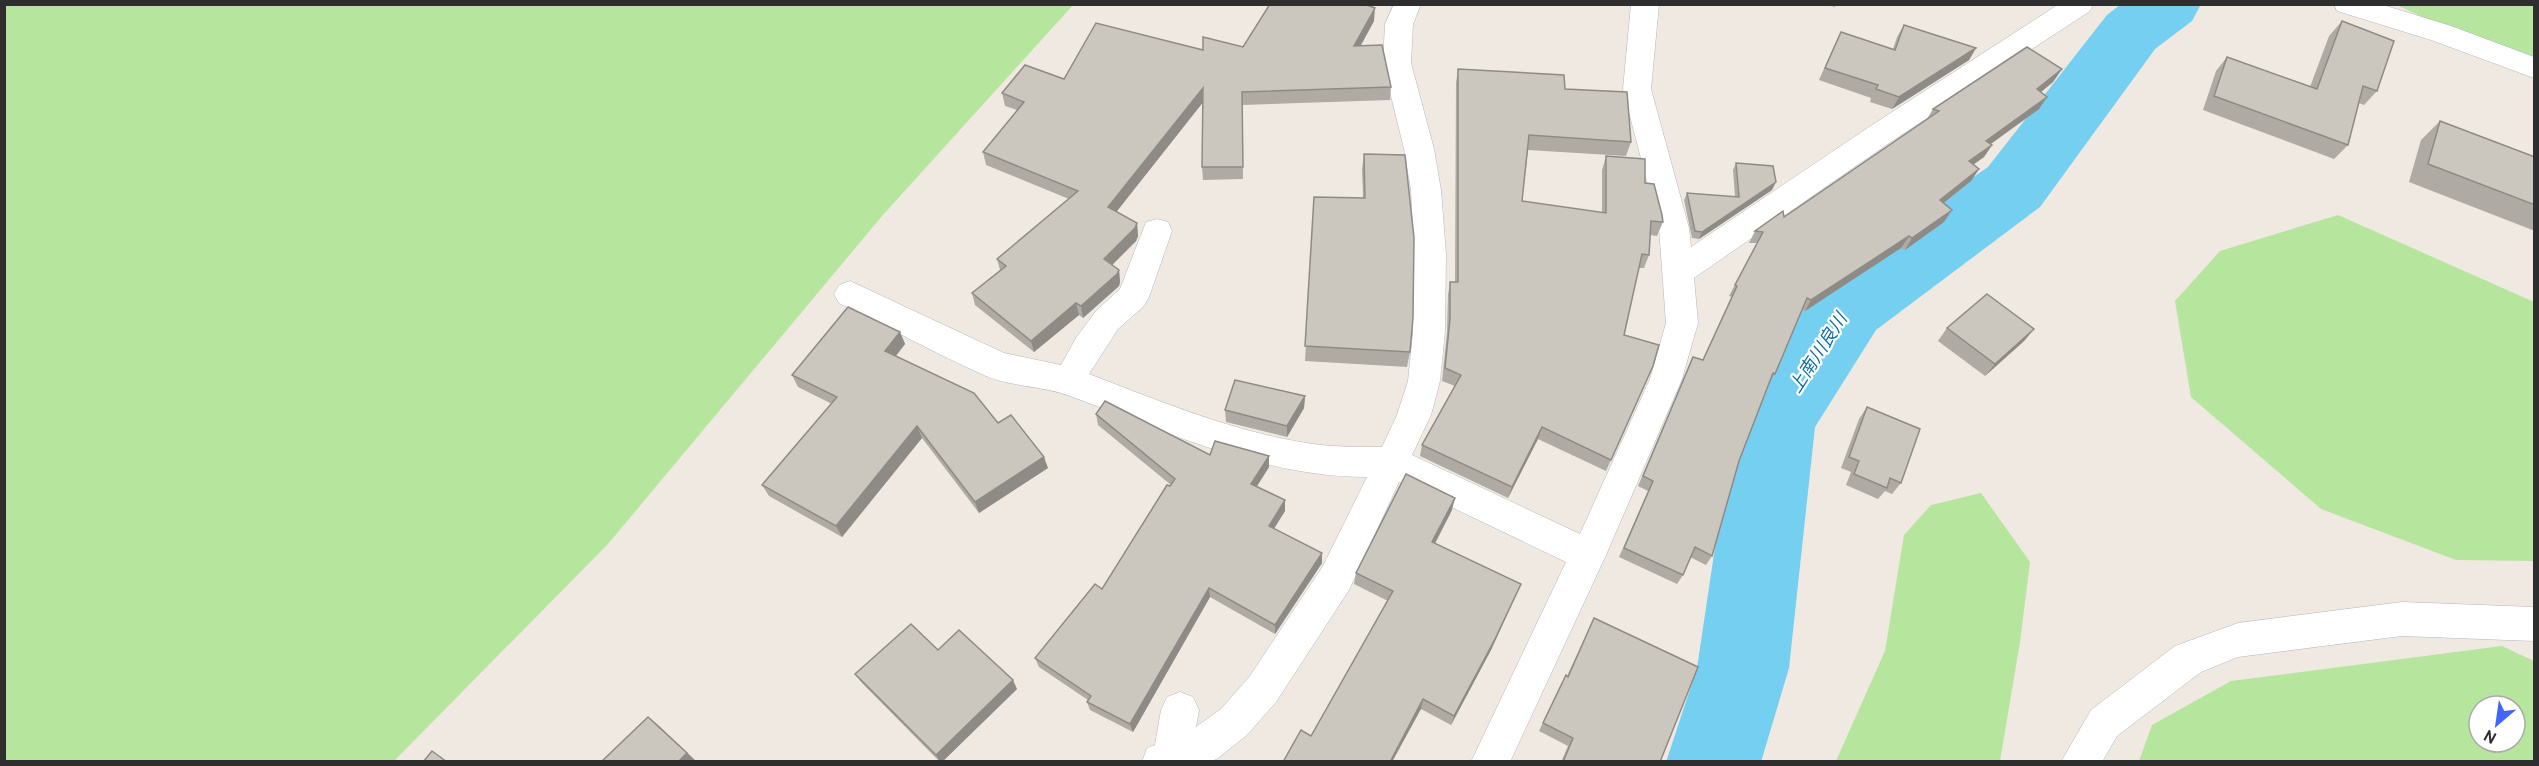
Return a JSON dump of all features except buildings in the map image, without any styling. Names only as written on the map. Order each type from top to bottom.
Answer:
[{"type":"street","points":[[1169,761],[1204,745],[1234,722],[1263,689],[1336,578],[1414,415],[1424,381],[1429,332],[1430,254],[1426,190],[1419,149],[1396,63],[1398,24],[1407,4]]},
{"type":"street","points":[[1490,762],[1588,555],[1666,379],[1682,323],[1674,228],[1637,89],[1645,4]]},
{"type":"street","points":[[1679,272],[1879,135],[2080,4]]},
{"type":"street","points":[[2347,4],[2441,33],[2535,68]]},
{"type":"street","points":[[1069,381],[1087,348],[1107,320],[1133,297],[1157,231]]},
{"type":"street","points":[[850,294],[998,366],[1069,381],[1173,421],[1246,444],[1313,459],[1393,462],[1588,555]]},
{"type":"street","points":[[2080,762],[2104,723],[2188,659],[2238,640],[2402,619],[2535,624]]},
{"type":"street","points":[[1169,761],[1180,710]]},
{"type":"green space","points":[[4,5],[1073,5],[882,216],[608,544],[393,762],[5,761]]},
{"type":"green space","points":[[2397,5],[2534,5],[2534,70]]},
{"type":"green space","points":[[2338,215],[2534,302],[2534,561],[2456,560],[2321,509],[2191,397],[2175,301],[2220,251]]},
{"type":"green space","points":[[1981,493],[2030,562],[2020,642],[2000,761],[1836,761],[1885,651],[1904,535],[1931,505]]},
{"type":"green space","points":[[2502,646],[2534,661],[2534,761],[2139,761],[2152,725],[2231,681]]},
{"type":"waterway","name":"上南川良川","points":[[1713,762],[1743,668],[1775,420],[1848,307],[2014,187],[2131,32],[2168,4]]}]
